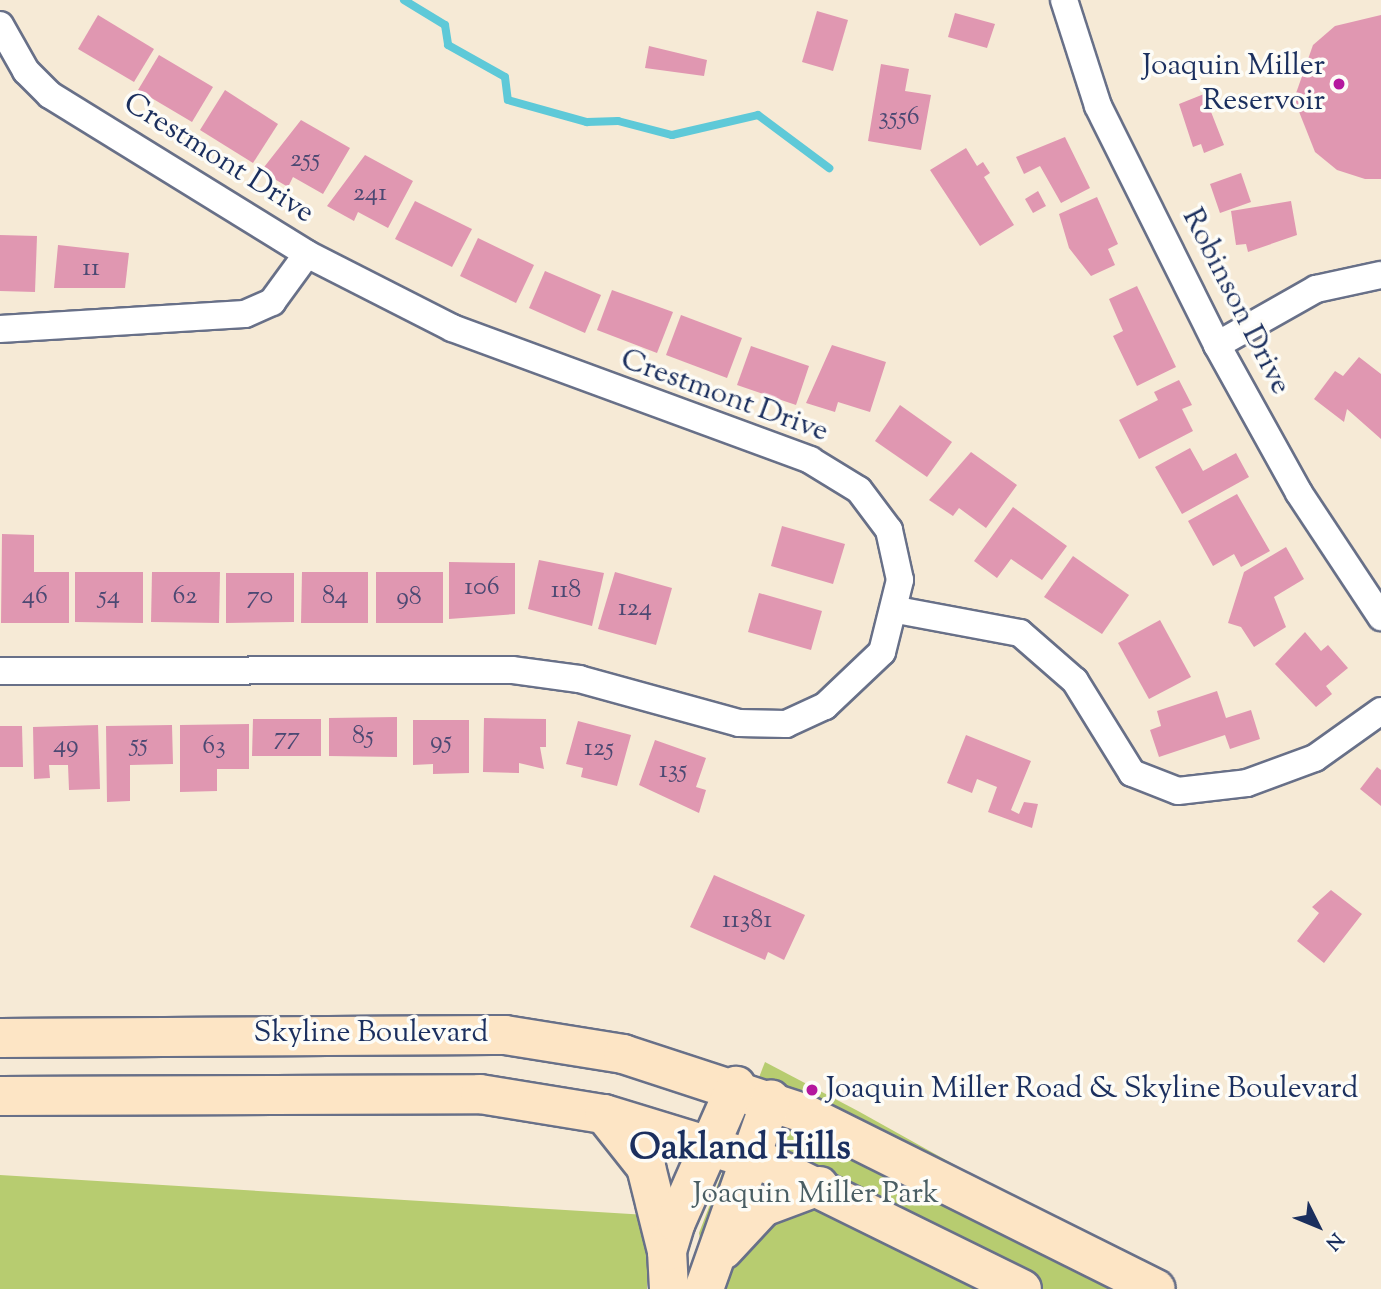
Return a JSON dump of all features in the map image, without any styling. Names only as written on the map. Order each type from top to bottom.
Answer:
[{"type":"main road","name":"Skyline Boulevard","points":[[0,1038],[505,1035],[623,1054],[736,1086],[771,1100],[1156,1289]]},
{"type":"main road","points":[[709,1276],[732,1150],[736,1086]]},
{"type":"main road","name":"Skyline Boulevard","points":[[0,1096],[480,1094],[604,1114],[732,1150],[819,1186],[1022,1289]]},
{"type":"main road","points":[[667,1251],[732,1150],[771,1100]]},
{"type":"main road","points":[[604,1114],[646,1167],[667,1251],[668,1289]]},
{"type":"main road","points":[[709,1276],[763,1207],[819,1186]]},
{"type":"street","name":"Robinson Drive","points":[[1064,0],[1098,106],[1217,345],[1313,516],[1381,617]]},
{"type":"street","name":"Crestmont Drive","points":[[0,26],[26,71],[50,95],[307,254],[452,328],[820,466],[859,490],[889,530],[900,580],[897,610],[882,652],[857,681],[825,706],[786,724],[739,723],[579,679],[512,670],[0,671]]},
{"type":"street","points":[[0,329],[245,314],[272,302],[307,254]]},
{"type":"street","points":[[1217,345],[1316,289],[1381,275]]},
{"type":"street","points":[[897,610],[1020,633],[1075,681],[1132,773],[1178,791],[1247,783],[1315,758],[1381,711]]},
{"type":"green space","name":"Joaquin Miller Park","points":[[765,1062],[1177,1289],[709,1289],[699,1233]]},
{"type":"green space","points":[[0,1175],[647,1215],[647,1289],[0,1289]]},
{"type":"building","points":[[817,11],[848,20],[833,71],[802,62]]},
{"type":"building","points":[[955,13],[995,24],[987,48],[948,37]]},
{"type":"building","points":[[98,15],[154,49],[134,82],[78,49]]},
{"type":"building","name":"Joaquin Miller Reservoir","points":[[1381,15],[1381,179],[1365,179],[1337,170],[1315,152],[1294,99],[1313,45],[1335,26]]},
{"type":"building","points":[[649,46],[707,60],[704,76],[645,68]]},
{"type":"building","points":[[159,55],[213,87],[192,122],[138,90]]},
{"type":"building","points":[[881,64],[909,69],[905,91],[931,95],[921,150],[868,141]]},
{"type":"building","points":[[225,90],[278,124],[253,163],[200,130]]},
{"type":"building","points":[[1204,94],[1224,145],[1204,153],[1201,144],[1193,147],[1179,104]]},
{"type":"building","points":[[301,120],[350,148],[323,194],[293,177],[288,187],[261,171]]},
{"type":"building","points":[[1065,137],[1090,188],[1061,203],[1040,166],[1024,174],[1016,157]]},
{"type":"building","points":[[966,148],[977,166],[983,162],[990,173],[984,177],[1014,225],[980,246],[930,170]]},
{"type":"building","points":[[365,155],[413,181],[388,228],[358,212],[354,221],[327,206]]},
{"type":"building","points":[[1241,173],[1251,202],[1220,213],[1210,184]]},
{"type":"building","points":[[1038,191],[1046,206],[1033,213],[1025,199]]},
{"type":"building","points":[[1097,197],[1118,244],[1108,249],[1115,265],[1091,276],[1069,248],[1059,214]]},
{"type":"building","points":[[415,201],[472,229],[452,267],[395,239]]},
{"type":"building","points":[[1291,201],[1297,235],[1248,252],[1246,244],[1236,245],[1231,211]]},
{"type":"building","points":[[0,235],[37,236],[35,292],[0,291]]},
{"type":"building","points":[[478,238],[534,265],[516,303],[460,276]]},
{"type":"building","points":[[58,245],[129,253],[125,288],[54,288]]},
{"type":"building","points":[[545,271],[601,295],[585,333],[529,308]]},
{"type":"building","points":[[1137,286],[1176,367],[1137,386],[1113,336],[1123,331],[1109,299]]},
{"type":"building","points":[[612,290],[673,312],[657,353],[597,330]]},
{"type":"building","points":[[681,315],[742,338],[727,378],[666,355]]},
{"type":"building","points":[[832,345],[886,362],[870,412],[838,402],[835,412],[806,403]]},
{"type":"building","points":[[751,346],[809,366],[796,405],[737,385]]},
{"type":"building","points":[[1359,357],[1381,374],[1381,439],[1347,409],[1344,422],[1314,399],[1335,371],[1343,376]]},
{"type":"building","points":[[1179,380],[1192,405],[1182,409],[1193,431],[1139,459],[1119,420],[1158,400],[1154,392]]},
{"type":"building","points":[[900,405],[952,442],[927,477],[875,441]]},
{"type":"building","points":[[1190,448],[1203,471],[1236,453],[1249,477],[1182,514],[1155,467]]},
{"type":"building","points":[[971,452],[1017,485],[986,528],[959,508],[953,516],[929,500]]},
{"type":"building","points":[[1237,494],[1270,551],[1241,567],[1234,554],[1213,566],[1188,521]]},
{"type":"building","points":[[1013,507],[1067,546],[1042,580],[1011,559],[997,578],[974,561]]},
{"type":"building","points":[[782,526],[845,544],[833,584],[771,566]]},
{"type":"building","points":[[2,534],[34,535],[34,572],[69,572],[69,623],[1,623]]},
{"type":"building","points":[[1286,547],[1304,579],[1274,597],[1286,627],[1254,647],[1241,627],[1228,623],[1244,572]]},
{"type":"building","points":[[1073,556],[1129,595],[1102,634],[1044,597]]},
{"type":"building","points":[[539,560],[604,573],[592,626],[528,609]]},
{"type":"building","points":[[449,562],[515,563],[515,614],[449,619]]},
{"type":"building","points":[[75,572],[143,572],[143,623],[75,622]]},
{"type":"building","points":[[152,572],[220,572],[219,623],[151,622]]},
{"type":"building","points":[[302,572],[368,572],[368,623],[301,623]]},
{"type":"building","points":[[376,572],[443,572],[443,623],[376,623]]},
{"type":"building","points":[[615,572],[672,588],[656,645],[598,629]]},
{"type":"building","points":[[226,573],[294,573],[294,622],[226,623]]},
{"type":"building","points":[[759,593],[822,611],[811,650],[748,632]]},
{"type":"building","points":[[1160,620],[1191,677],[1149,699],[1118,643]]},
{"type":"building","points":[[1305,632],[1321,651],[1328,645],[1348,668],[1326,686],[1332,694],[1316,707],[1275,664]]},
{"type":"building","points":[[1217,691],[1226,718],[1251,710],[1260,739],[1230,749],[1225,735],[1159,757],[1150,730],[1161,726],[1157,711]]},
{"type":"building","points":[[397,717],[397,757],[329,756],[329,718]]},
{"type":"building","points":[[484,718],[546,719],[546,747],[540,747],[544,769],[519,763],[519,773],[483,772]]},
{"type":"building","points":[[253,719],[321,719],[321,756],[252,756]]},
{"type":"building","points":[[413,720],[469,720],[469,773],[433,774],[433,764],[413,765]]},
{"type":"building","points":[[578,721],[631,735],[617,786],[581,777],[583,768],[566,764]]},
{"type":"building","points":[[249,724],[249,769],[217,769],[217,791],[180,792],[180,725]]},
{"type":"building","points":[[98,725],[100,789],[69,790],[68,765],[49,765],[50,778],[34,779],[33,727]]},
{"type":"building","points":[[172,725],[173,764],[130,765],[130,801],[107,802],[106,726]]},
{"type":"building","points":[[0,726],[22,726],[23,767],[0,767]]},
{"type":"building","points":[[966,735],[1031,761],[1011,810],[1019,814],[1024,802],[1038,804],[1032,828],[988,812],[997,787],[977,779],[972,793],[947,783]]},
{"type":"building","points":[[655,740],[706,758],[696,787],[706,790],[699,813],[639,785]]},
{"type":"building","points":[[1377,767],[1381,770],[1381,806],[1360,789]]},
{"type":"building","points":[[714,875],[805,915],[784,960],[768,952],[765,960],[690,927]]},
{"type":"building","points":[[1331,890],[1362,914],[1324,963],[1297,941],[1319,913],[1312,907]]},
{"type":"waterway","points":[[404,0],[445,25],[448,45],[505,77],[508,100],[587,122],[618,121],[672,135],[758,115],[829,168]]},
{"type":"place","name":"Joaquin Miller Reservoir","points":[[1339,84]]},
{"type":"place","name":"Joaquin Miller Road & Skyline Boulevard","points":[[812,1090]]},
{"type":"district","name":"Oakland Hills","points":[[740,1149]]}]
